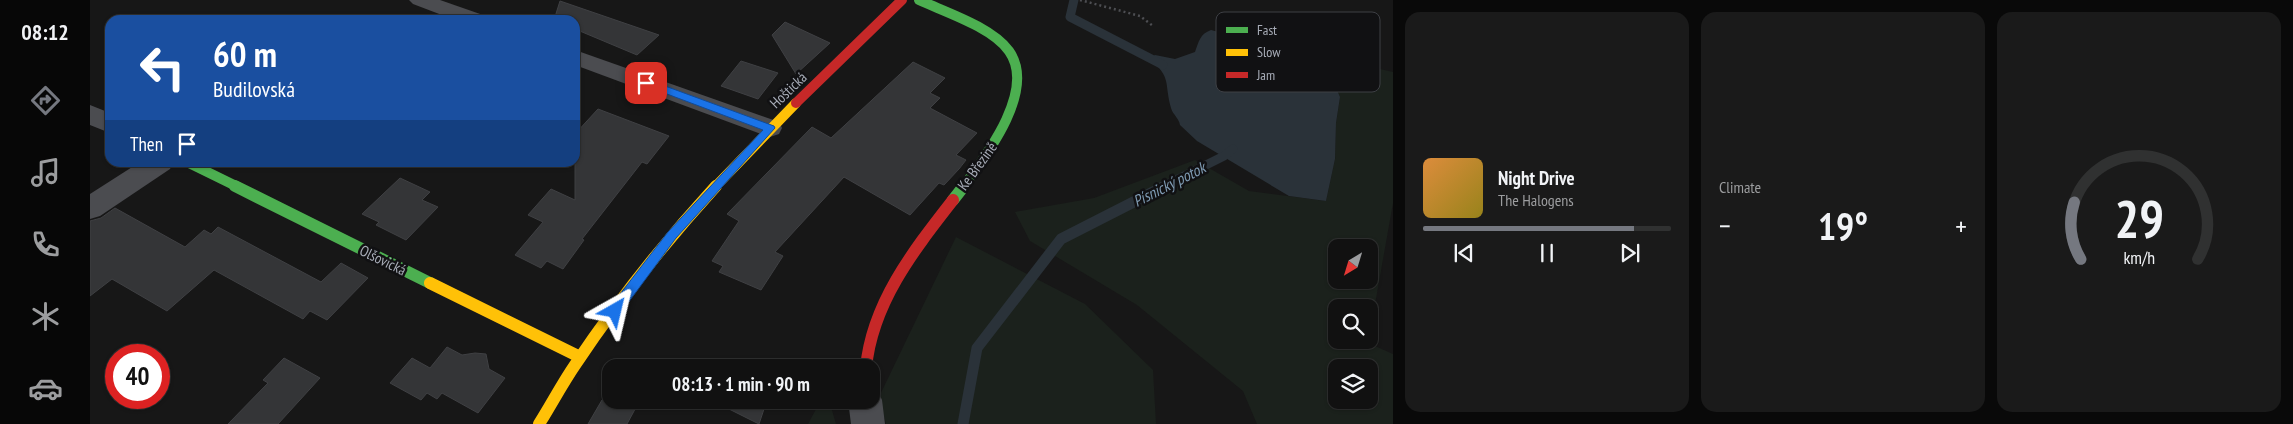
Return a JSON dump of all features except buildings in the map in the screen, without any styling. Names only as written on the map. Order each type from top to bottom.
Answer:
[{"type":"street","points":[[420,0],[461,15]]},
{"type":"street","name":"Hoštická","points":[[540,424],[580,357],[672,235],[770,128],[902,0]]},
{"type":"street","name":"Ke Březině","points":[[867,359],[868,345],[884,306],[922,239],[1000,134],[1015,99],[1019,77],[1016,63],[1009,51],[998,40],[919,0]]},
{"type":"street","points":[[580,59],[770,128]]},
{"type":"street","points":[[90,114],[105,122]]},
{"type":"street","points":[[90,208],[153,167]]},
{"type":"street","name":"Olšovická","points":[[197,167],[580,357]]},
{"type":"street","points":[[866,409],[868,424]]},
{"type":"path","points":[[1080,0],[1140,16],[1153,26]]},
{"type":"shaded area","points":[[1211,30],[1216,31],[1216,92],[1338,92],[1340,97],[1336,123],[1335,159],[1326,201],[1289,196],[1197,141],[1180,125],[1171,108],[1166,81],[1162,71],[1150,59],[1155,55],[1175,59],[1195,52],[1202,36]]},
{"type":"shaded area","points":[[1380,69],[1393,72],[1393,203],[1378,287],[1378,239],[1328,239],[1328,289],[1378,289],[1376,299],[1328,299],[1328,349],[1378,349],[1378,347],[1393,354],[1393,424],[1257,424],[1243,391],[1137,305],[1030,241],[1015,212],[1094,198],[1195,160],[1249,191],[1326,201],[1335,159],[1336,123],[1340,97],[1338,92],[1380,92]]},
{"type":"shaded area","points":[[956,237],[1085,304],[1153,370],[1156,424],[886,424],[880,395]]},
{"type":"shaded area","points":[[816,409],[832,409],[836,424],[808,424]]},
{"type":"waterway","name":"Písnický potok","points":[[1074,0],[1070,17],[1163,65]]},
{"type":"waterway","name":"Písnický potok","points":[[1162,187],[1224,156],[1233,149]]},
{"type":"waterway","name":"Písnický potok","points":[[963,424],[977,348],[1061,239],[1165,186]]},
{"type":"traffic: fast","points":[[919,0],[967,22],[1002,43],[1009,51],[1016,68],[1017,87],[1002,129],[953,200]]},
{"type":"traffic: fast","points":[[197,167],[430,283]]},
{"type":"traffic: slow","points":[[539,424],[575,364],[656,256],[738,162],[796,103]]},
{"type":"traffic: slow","points":[[430,283],[580,357]]},
{"type":"traffic: jam","points":[[796,103],[902,0]]},
{"type":"traffic: jam","points":[[866,359],[867,348],[874,325],[892,287],[927,233],[953,200]]},
{"type":"route","points":[[615,311],[672,235],[770,128],[646,83]]}]
